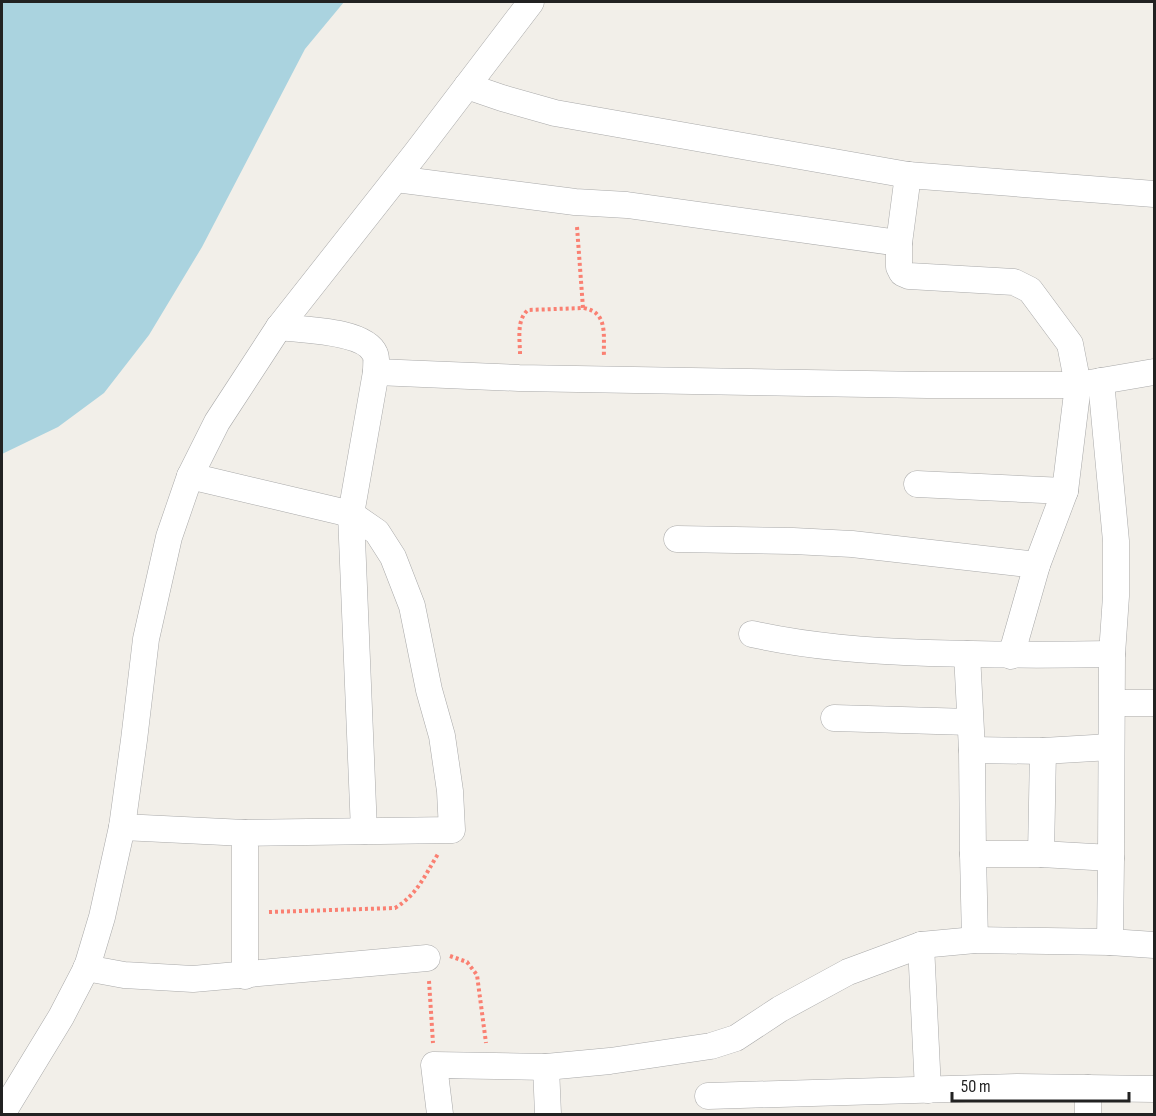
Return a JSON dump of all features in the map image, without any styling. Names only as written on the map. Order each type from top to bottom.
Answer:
[{"type":"street","points":[[2,1114],[61,1017],[86,968],[102,916],[122,827],[146,639],[169,537],[190,476],[217,422],[279,327],[531,2]]},
{"type":"street","points":[[467,86],[555,112],[908,175],[1155,194]]},
{"type":"street","points":[[908,175],[899,243],[898,267],[902,273],[909,276],[1014,282],[1030,290],[1070,344],[1089,383],[1116,541],[1116,596],[1112,654],[1110,942]]},
{"type":"street","points":[[396,179],[575,202],[627,205],[899,243]]},
{"type":"street","points":[[279,327],[349,336],[366,342],[375,354],[376,372],[351,514],[364,831]]},
{"type":"street","points":[[376,372],[519,378],[927,385],[1089,383],[1155,372]]},
{"type":"street","points":[[1011,656],[1037,565],[1065,491],[1089,383]]},
{"type":"street","points":[[122,827],[245,833],[452,830],[450,791],[442,736],[429,690],[412,606],[393,557],[377,532],[351,514],[190,476]]},
{"type":"street","points":[[917,484],[1065,491]]},
{"type":"street","points":[[677,540],[792,540],[852,544],[1037,565]]},
{"type":"street","points":[[752,634],[785,642],[875,651],[1011,656],[1112,654]]},
{"type":"street","points":[[967,654],[972,750],[975,940]]},
{"type":"street","points":[[1113,703],[1155,703]]},
{"type":"street","points":[[834,718],[970,722]]},
{"type":"street","points":[[972,750],[1042,751],[1111,747]]},
{"type":"street","points":[[1041,854],[1042,751]]},
{"type":"street","points":[[245,833],[245,976]]},
{"type":"street","points":[[973,854],[1041,854],[1111,858]]},
{"type":"street","points":[[440,1114],[434,1065],[546,1066],[610,1061],[699,1047],[736,1038],[780,1009],[848,972],[921,945],[975,940],[1155,945]]},
{"type":"street","points":[[921,945],[928,1090]]},
{"type":"street","points":[[86,968],[124,975],[193,979],[427,958]]},
{"type":"street","points":[[546,1066],[548,1114]]},
{"type":"street","points":[[708,1096],[1017,1087],[1155,1089]]},
{"type":"street","points":[[1088,1088],[1088,1114]]},
{"type":"path","points":[[575,202],[583,308]]},
{"type":"path","points":[[519,378],[522,315],[528,310],[583,308],[592,309],[599,314],[602,320],[605,379]]},
{"type":"path","points":[[245,913],[395,908],[408,900],[417,890],[452,830]]},
{"type":"path","points":[[434,1065],[427,958],[448,956],[467,962],[477,975],[489,1064]]},
{"type":"water","points":[[2,2],[344,2],[305,49],[202,247],[149,335],[104,393],[58,427],[2,454]]}]
